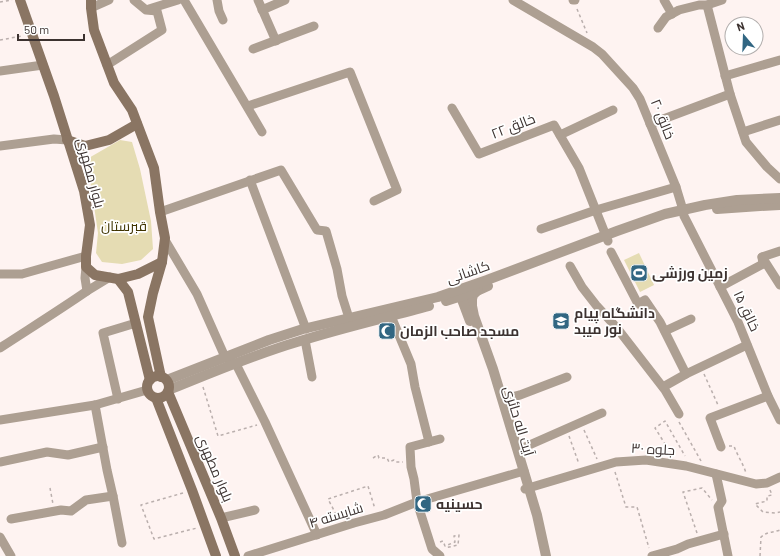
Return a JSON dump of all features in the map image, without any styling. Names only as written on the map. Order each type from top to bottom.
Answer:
[{"type":"main road","name":"بلوار مطهری","points":[[20,0],[54,96],[84,191],[90,225],[86,267]]},
{"type":"main road","name":"بلوار مطهری","points":[[91,4],[94,30],[107,65],[114,83],[132,110],[154,168],[165,240],[162,262],[148,317],[166,385],[221,518],[235,556]]},
{"type":"main road","points":[[67,140],[85,146],[109,140],[137,124]]},
{"type":"main road","points":[[86,267],[95,275],[114,278],[138,274],[162,262]]},
{"type":"main road","points":[[114,278],[128,292],[149,385],[149,394],[156,398],[164,397],[166,385],[155,377],[149,385]]},
{"type":"main road","name":"بلوار مطهری","points":[[156,398],[206,525],[216,556]]},
{"type":"street","points":[[91,4],[109,0]]},
{"type":"street","points":[[107,65],[162,30],[157,11],[146,10],[134,0]]},
{"type":"street","points":[[146,10],[178,0]]},
{"type":"street","points":[[184,0],[262,132]]},
{"type":"street","points":[[217,0],[219,11],[223,20]]},
{"type":"street","points":[[258,0],[276,41]]},
{"type":"street","points":[[262,10],[285,0]]},
{"type":"street","name":"خالق ۲۰","points":[[513,0],[594,47],[633,88],[640,99],[676,187],[683,213]]},
{"type":"street","points":[[664,0],[672,14]]},
{"type":"street","points":[[658,28],[666,17],[679,10],[713,2],[725,76],[746,142],[767,167],[780,179]]},
{"type":"street","points":[[253,49],[314,26]]},
{"type":"street","points":[[725,76],[780,60]]},
{"type":"street","points":[[0,72],[43,65]]},
{"type":"street","points":[[248,106],[350,72],[397,190],[374,201]]},
{"type":"street","points":[[650,124],[730,94]]},
{"type":"street","name":"خالق ۲۲","points":[[452,108],[479,154],[554,125],[560,135]]},
{"type":"street","points":[[607,238],[579,168],[560,135],[613,110]]},
{"type":"street","points":[[743,132],[780,120]]},
{"type":"street","points":[[0,146],[54,139],[67,140]]},
{"type":"street","points":[[160,212],[281,170],[317,230],[326,231],[349,318]]},
{"type":"street","points":[[250,180],[306,328]]},
{"type":"street","points":[[541,229],[596,210],[676,187]]},
{"type":"street","name":"کاشانی","points":[[683,213],[737,200],[780,198]]},
{"type":"street","name":"کاشانی","points":[[166,385],[200,378],[247,359],[335,330],[461,297],[665,214],[780,205]]},
{"type":"street","name":"خالق ۱۵","points":[[683,213],[738,322],[768,396],[780,420]]},
{"type":"street","name":"کاشانی","points":[[166,385],[269,340],[306,328],[438,297],[607,238]]},
{"type":"street","points":[[165,240],[197,294],[225,358],[236,364],[265,422],[317,535]]},
{"type":"street","points":[[762,258],[780,251]]},
{"type":"street","points":[[611,252],[638,304],[645,300],[660,322],[686,374]]},
{"type":"street","points":[[0,274],[22,274],[86,256]]},
{"type":"street","points":[[720,287],[763,264],[762,258]]},
{"type":"street","points":[[762,258],[780,285]]},
{"type":"street","points":[[570,266],[582,287],[617,328],[664,389],[679,414]]},
{"type":"street","points":[[86,267],[85,278],[87,291]]},
{"type":"street","points":[[0,348],[87,291],[114,278]]},
{"type":"street","points":[[477,291],[487,280]]},
{"type":"street","name":"کاشانی","points":[[474,316],[472,299],[473,295],[477,291]]},
{"type":"street","points":[[438,297],[461,297]]},
{"type":"street","name":"آیت اله حائری","points":[[461,297],[489,373],[522,471],[542,556]]},
{"type":"street","points":[[392,316],[411,364],[415,387],[429,442]]},
{"type":"street","name":"آیت اله حائری","points":[[474,316],[494,369],[518,450],[522,471]]},
{"type":"street","points":[[665,331],[691,319]]},
{"type":"street","points":[[118,399],[103,333],[136,323]]},
{"type":"street","points":[[305,340],[312,377]]},
{"type":"street","points":[[664,389],[686,374],[747,345]]},
{"type":"street","points":[[502,399],[520,395],[567,377]]},
{"type":"street","points":[[0,420],[95,405],[118,399],[149,385]]},
{"type":"street","points":[[720,447],[710,418],[722,415],[768,396]]},
{"type":"street","points":[[95,405],[122,543]]},
{"type":"street","points":[[518,450],[602,413]]},
{"type":"street","points":[[440,439],[410,447],[410,463],[417,502],[430,544],[432,549],[441,553]]},
{"type":"street","points":[[0,462],[47,452],[68,455],[103,447]]},
{"type":"street","name":"جلوه ۳۰","points":[[527,489],[613,463],[646,460],[692,467],[756,484],[767,483],[780,477]]},
{"type":"street","name":"شایسته ۴","points":[[248,556],[378,517],[417,502],[522,471]]},
{"type":"street","points":[[716,474],[722,501],[718,507],[728,556]]},
{"type":"street","name":"آیت اله حائری","points":[[527,489],[537,515],[546,556]]},
{"type":"street","points":[[11,520],[61,510],[71,511],[86,500],[113,496]]},
{"type":"street","points":[[221,518],[255,510]]},
{"type":"street","points":[[652,556],[677,550],[688,544],[724,534]]},
{"type":"street","points":[[0,537],[11,556]]},
{"type":"path","points":[[0,2],[14,0]]},
{"type":"path","points":[[574,0],[594,47]]},
{"type":"path","points":[[0,40],[32,34]]},
{"type":"path","points":[[701,367],[722,415]]},
{"type":"path","points":[[200,378],[218,436],[265,422]]},
{"type":"path","points":[[679,414],[677,418],[706,471]]},
{"type":"path","points":[[580,422],[600,467]]},
{"type":"path","points":[[678,465],[655,428],[665,422],[692,467]]},
{"type":"path","points":[[566,429],[582,472]]},
{"type":"path","points":[[720,447],[734,446],[735,451],[744,466],[749,482]]},
{"type":"path","points":[[373,458],[378,455],[379,458],[387,458],[389,462],[394,460],[396,462],[410,463]]},
{"type":"path","points":[[613,463],[626,507],[636,507],[652,556]]},
{"type":"path","points":[[767,483],[772,495],[767,496],[767,501],[755,504],[763,512],[780,512]]},
{"type":"path","points":[[342,527],[328,499],[368,486],[378,517]]},
{"type":"path","points":[[50,488],[54,512]]},
{"type":"path","points":[[700,541],[683,492],[702,488],[718,507]]},
{"type":"path","points":[[192,490],[141,505],[154,539],[206,525]]},
{"type":"path","points":[[760,556],[761,537],[766,533],[780,530]]},
{"type":"path","points":[[430,544],[443,541],[445,546],[455,542],[454,536],[458,535],[458,545],[441,553]]},
{"type":"green space","name":"قبرستان","points":[[120,140],[132,142],[140,169],[151,221],[153,249],[141,260],[122,264],[102,262],[96,253],[98,233],[87,159]]},
{"type":"green space","name":"زمین ورزشی","points":[[639,253],[654,285],[640,292],[624,260]]},
{"type":"place","name":"زمین ورزشی","points":[[639,273]]},
{"type":"place","name":"دانشگاه پیام نور میبد","points":[[561,321]]},
{"type":"place","name":"مسجد صاحب الزمان","points":[[387,331]]},
{"type":"place","name":"حسینیه","points":[[423,504]]}]
